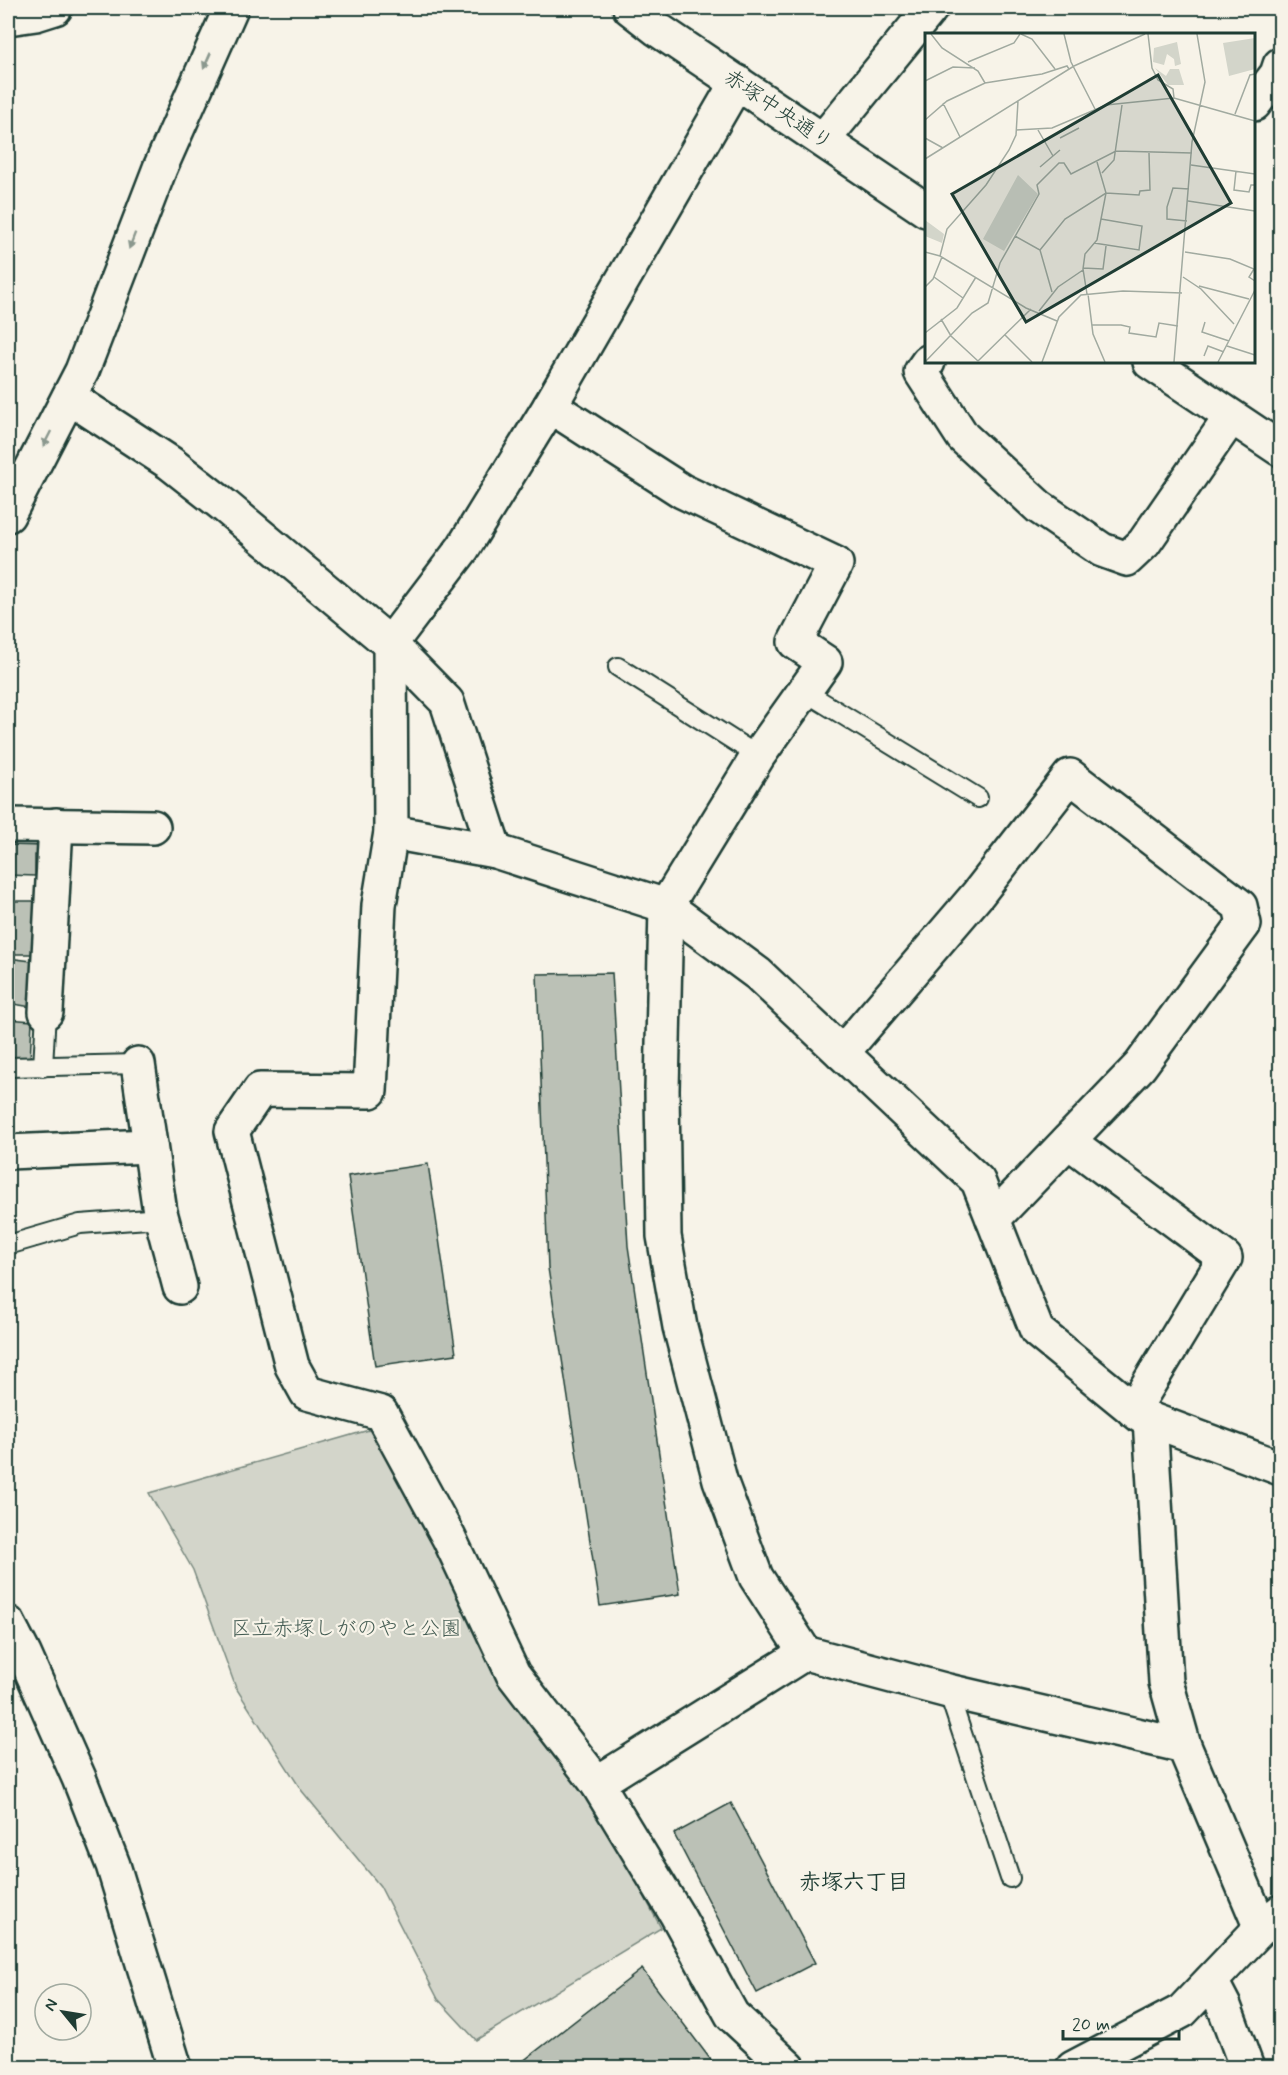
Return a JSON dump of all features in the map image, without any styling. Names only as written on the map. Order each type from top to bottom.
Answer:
[{"type":"street","points":[[8,18],[36,14],[55,8]]},
{"type":"street","points":[[8,515],[82,371],[160,168],[231,8]]},
{"type":"street","name":"赤塚中央通り","points":[[630,8],[657,29],[925,209]]},
{"type":"street","points":[[823,140],[931,8]]},
{"type":"street","points":[[1255,103],[1277,74],[1281,65]]},
{"type":"street","points":[[737,81],[550,406],[463,548],[390,644],[391,832],[379,905],[370,1092],[260,1090],[232,1131],[292,1366],[307,1393],[381,1413],[449,1538],[513,1674],[597,1783],[677,1915],[732,2015],[789,2067]]},
{"type":"street","points":[[927,363],[921,372],[963,437],[1039,507],[1102,550],[1127,559],[1144,543],[1231,417]]},
{"type":"street","points":[[1151,363],[1281,449]]},
{"type":"street","points":[[69,397],[170,463],[390,644],[447,702],[495,852]]},
{"type":"street","points":[[550,406],[682,491],[836,564],[795,642],[825,662],[758,756],[666,906],[662,1090],[664,1236],[680,1327],[720,1480],[756,1577],[805,1653],[948,1691],[1184,1746]]},
{"type":"street","points":[[842,1053],[978,894],[1070,776],[1240,906],[1244,924],[1140,1066],[993,1219]]},
{"type":"street","points":[[8,825],[153,827]]},
{"type":"street","points":[[46,1012],[56,825]]},
{"type":"street","points":[[391,832],[495,852],[666,906],[759,974],[978,1181],[1037,1331],[1142,1414],[1281,1468]]},
{"type":"street","points":[[138,1064],[161,1218],[180,1287]]},
{"type":"street","points":[[1068,1141],[1225,1258],[1142,1414],[1166,1682],[1184,1746],[1271,1920],[1182,2011],[1073,2067]]},
{"type":"street","points":[[8,1152],[150,1146]]},
{"type":"street","points":[[8,1623],[79,1778],[113,1865],[175,2067]]},
{"type":"street","points":[[597,1783],[805,1653]]},
{"type":"street","points":[[1211,1981],[1224,2006],[1247,2067]]},
{"type":"lane","points":[[618,667],[758,756]]},
{"type":"lane","points":[[804,691],[978,798]]},
{"type":"lane","points":[[43,1066],[46,1012]]},
{"type":"lane","points":[[8,1066],[138,1064]]},
{"type":"lane","points":[[8,1245],[80,1224],[161,1218]]},
{"type":"lane","points":[[948,1691],[1010,1878]]},
{"type":"green space","name":"区立赤塚しがのやと公園","points":[[376,1428],[587,1788],[661,1928],[476,2040],[438,1999],[380,1886],[302,1791],[236,1688],[193,1570],[149,1493]]},
{"type":"building","points":[[8,845],[43,846],[43,856],[35,855],[35,876],[8,875]]},
{"type":"building","points":[[8,880],[14,880],[14,899],[8,899]]},
{"type":"building","points":[[8,901],[37,901],[37,954],[8,954]]},
{"type":"building","points":[[8,958],[39,962],[31,1007],[8,1003]]},
{"type":"building","points":[[612,973],[628,1246],[680,1594],[600,1606],[548,1268],[537,974]]},
{"type":"building","points":[[8,1019],[32,1021],[30,1061],[8,1060]]},
{"type":"building","points":[[428,1164],[456,1354],[375,1366],[348,1176]]},
{"type":"building","points":[[731,1803],[815,1963],[757,1993],[674,1834]]},
{"type":"building","points":[[642,1969],[717,2068],[526,2068],[522,2062]]},
{"type":"district","name":"赤塚六丁目","points":[[854,1883]]}]
